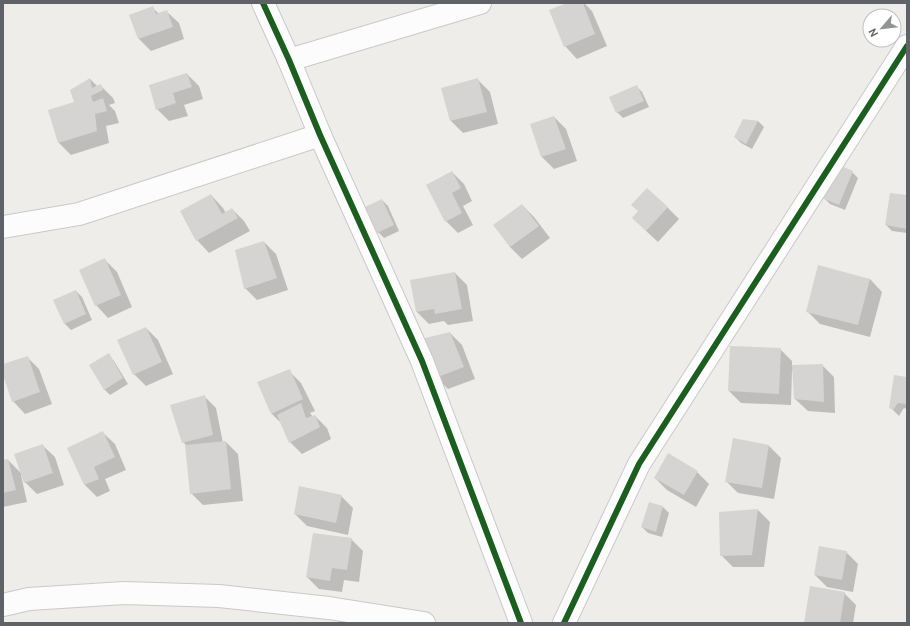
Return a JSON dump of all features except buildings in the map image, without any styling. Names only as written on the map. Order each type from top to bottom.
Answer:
[{"type":"street","points":[[263,3],[289,60],[320,136],[422,361],[521,623]]},
{"type":"street","points":[[289,60],[480,3]]},
{"type":"street","points":[[564,623],[639,464],[907,46]]},
{"type":"street","points":[[3,227],[79,214],[320,136]]},
{"type":"street","points":[[3,604],[29,600],[124,593],[219,596],[329,608],[424,623]]},
{"type":"cycle path","points":[[263,3],[289,60],[320,135],[422,361],[521,623]]},
{"type":"cycle path","points":[[564,623],[639,464],[907,46]]}]
